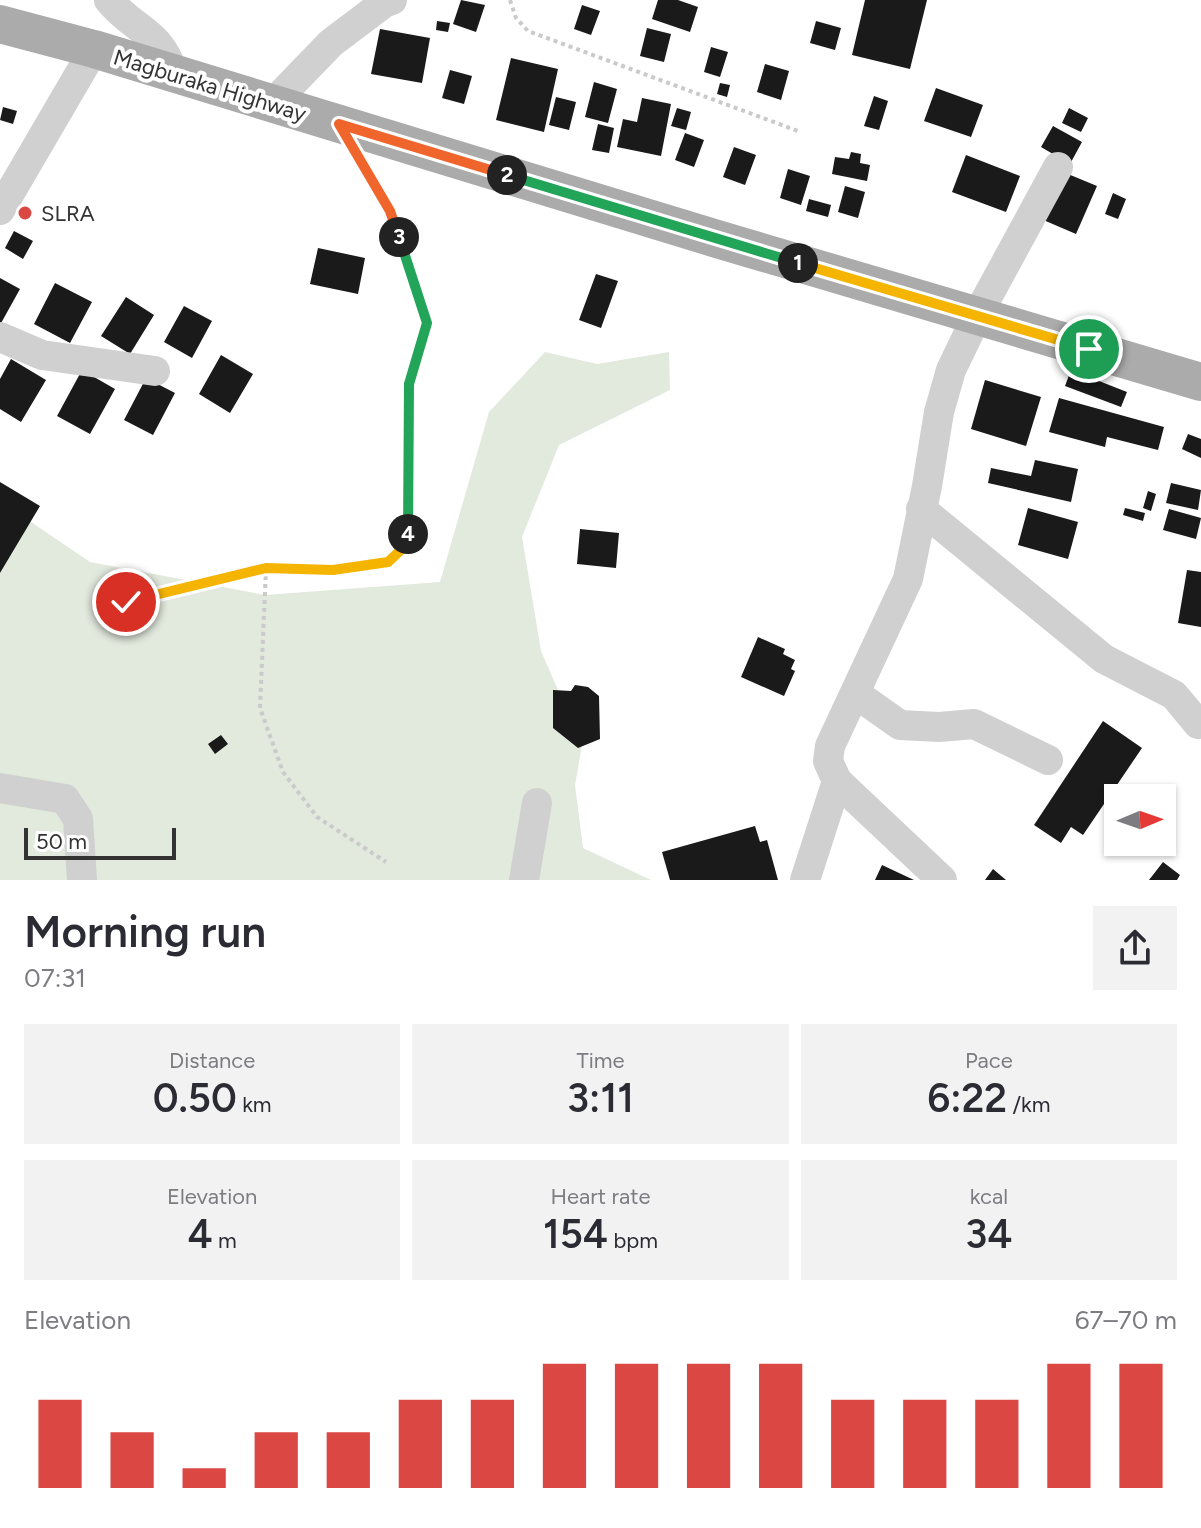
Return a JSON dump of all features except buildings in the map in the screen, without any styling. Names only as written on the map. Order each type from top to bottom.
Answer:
[{"type":"main road","name":"Magburaka Highway","points":[[0,24],[94,49],[1201,382]]},
{"type":"street","points":[[109,0],[148,32],[166,52],[174,74]]},
{"type":"street","points":[[272,104],[331,43],[392,0]]},
{"type":"street","points":[[0,210],[94,49]]},
{"type":"street","points":[[942,880],[837,781],[828,761],[830,746],[908,579],[939,412],[951,370],[1058,167]]},
{"type":"street","points":[[0,337],[42,355],[155,371]]},
{"type":"street","points":[[921,509],[1104,659],[1174,695],[1198,724]]},
{"type":"street","points":[[856,694],[900,725],[939,727],[974,724],[1048,760]]},
{"type":"street","points":[[805,880],[837,781]]},
{"type":"street","points":[[0,788],[65,799],[78,819],[82,880]]},
{"type":"street","points":[[524,880],[537,803]]},
{"type":"path","points":[[510,0],[516,18],[528,31],[798,131]]},
{"type":"path","points":[[126,602],[266,568],[333,570],[388,562],[408,543],[409,384],[427,323],[390,211],[361,161]]},
{"type":"path","points":[[266,568],[260,708],[283,772],[317,817],[386,862]]},
{"type":"shaded area","points":[[545,352],[597,364],[669,352],[670,390],[559,445],[522,537],[541,651],[582,745],[575,785],[583,848],[651,880],[0,880],[0,501],[90,562],[265,595],[440,582],[489,412]]},
{"type":"place","name":"SLRA","points":[[25,213]]},
{"type":"route","points":[[126,602],[266,568],[333,570],[388,562],[408,543],[409,384],[427,323],[390,211],[339,124],[1089,349]]}]
